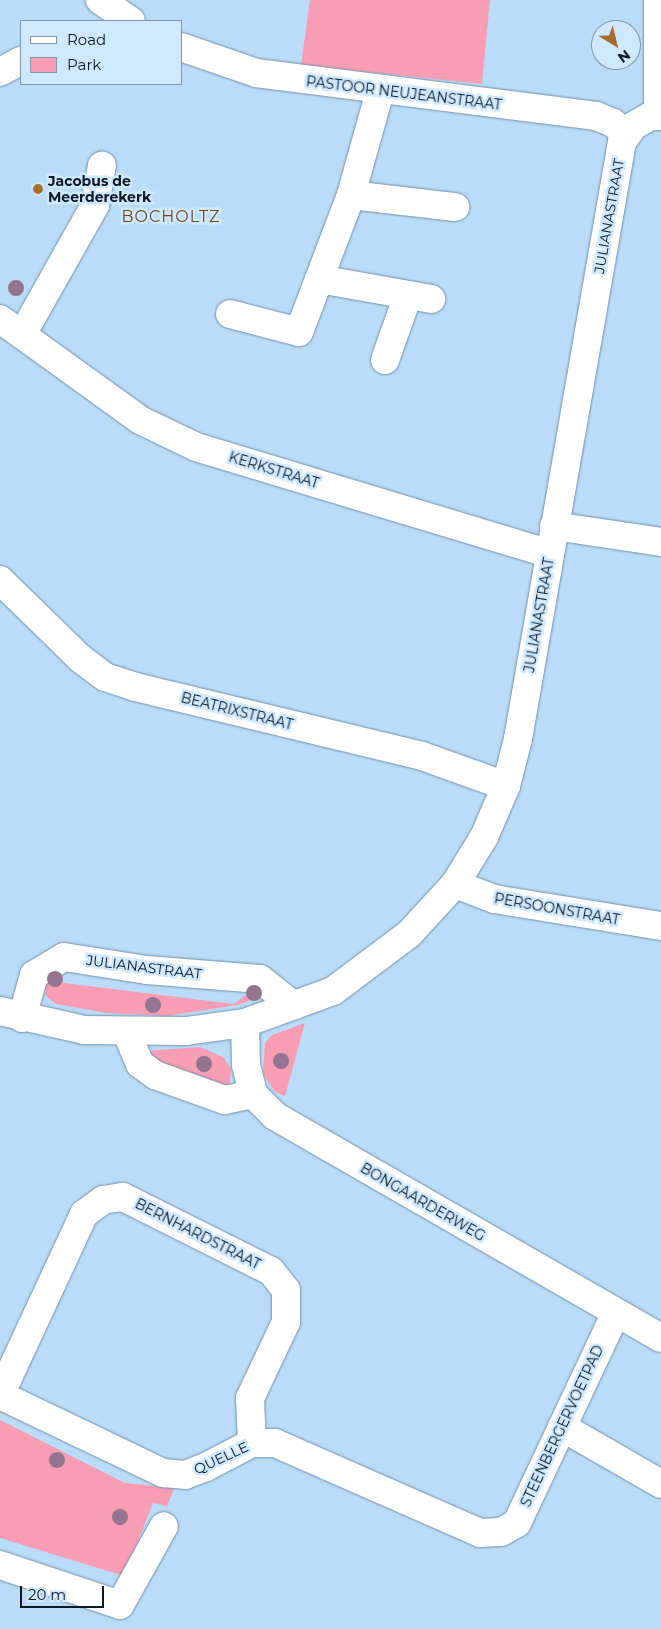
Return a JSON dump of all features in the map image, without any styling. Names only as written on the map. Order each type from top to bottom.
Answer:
[{"type":"street","points":[[100,0],[130,20]]},
{"type":"street","points":[[626,134],[641,120],[659,115],[658,0]]},
{"type":"street","name":"PASTOOR NEUJEANSTRAAT","points":[[182,47],[256,73],[380,91],[596,116],[613,123],[626,134]]},
{"type":"street","points":[[0,72],[20,62]]},
{"type":"street","points":[[230,314],[299,332],[351,194],[380,91]]},
{"type":"street","name":"JULIANASTRAAT","points":[[294,1006],[260,979],[147,970],[64,957],[34,975],[11,1015],[84,1030],[126,1032],[186,1030],[246,1023],[294,1006],[333,990],[370,966],[409,934],[455,884],[484,837],[506,786],[518,739],[620,151],[626,134]]},
{"type":"street","points":[[24,333],[95,205],[102,166]]},
{"type":"street","points":[[351,194],[455,207]]},
{"type":"street","points":[[319,279],[419,297],[386,360]]},
{"type":"street","name":"KERKSTRAAT","points":[[0,318],[24,333],[140,420],[196,447],[550,554]]},
{"type":"street","points":[[554,526],[661,542]]},
{"type":"street","name":"BEATRIXSTRAAT","points":[[0,580],[81,659],[105,677],[135,687],[422,756],[506,786]]},
{"type":"street","name":"PERSOONSTRAAT","points":[[455,884],[494,899],[661,926]]},
{"type":"street","points":[[126,1032],[140,1064],[155,1075],[225,1100],[252,1094],[246,1065],[246,1023]]},
{"type":"street","name":"BONGAARDERWEG","points":[[252,1094],[276,1116],[661,1338]]},
{"type":"street","name":"BERNHARDSTRAAT","points":[[0,1395],[84,1214],[103,1200],[123,1197],[271,1271],[286,1290],[286,1322],[250,1398],[252,1443]]},
{"type":"street","name":"STEENBERGERVOETPAD","points":[[501,1532],[517,1523],[616,1313]]},
{"type":"street","name":"QUELLE","points":[[0,1395],[163,1474],[185,1475],[206,1467],[234,1450],[252,1443],[275,1443],[480,1533],[501,1532]]},
{"type":"street","points":[[562,1427],[661,1484]]},
{"type":"street","points":[[0,1565],[120,1605],[164,1526]]},
{"type":"green space","points":[[310,0],[490,0],[482,84],[301,65]]},
{"type":"green space","points":[[66,967],[57,982],[234,1004],[255,988],[258,994],[254,999],[237,1005],[167,1016],[106,1013],[56,1004],[46,996],[45,983]]},
{"type":"green space","points":[[305,1023],[285,1096],[275,1092],[263,1074],[265,1043],[272,1035]]},
{"type":"green space","points":[[200,1047],[223,1057],[231,1069],[229,1090],[149,1063],[143,1051]]},
{"type":"green space","points":[[0,1420],[125,1483],[174,1488],[167,1506],[153,1503],[124,1576],[0,1538]]},
{"type":"place","name":"Jacobus de Meerderekerk","points":[[38,189]]},
{"type":"district","name":"BOCHOLTZ","points":[[171,217]]}]
